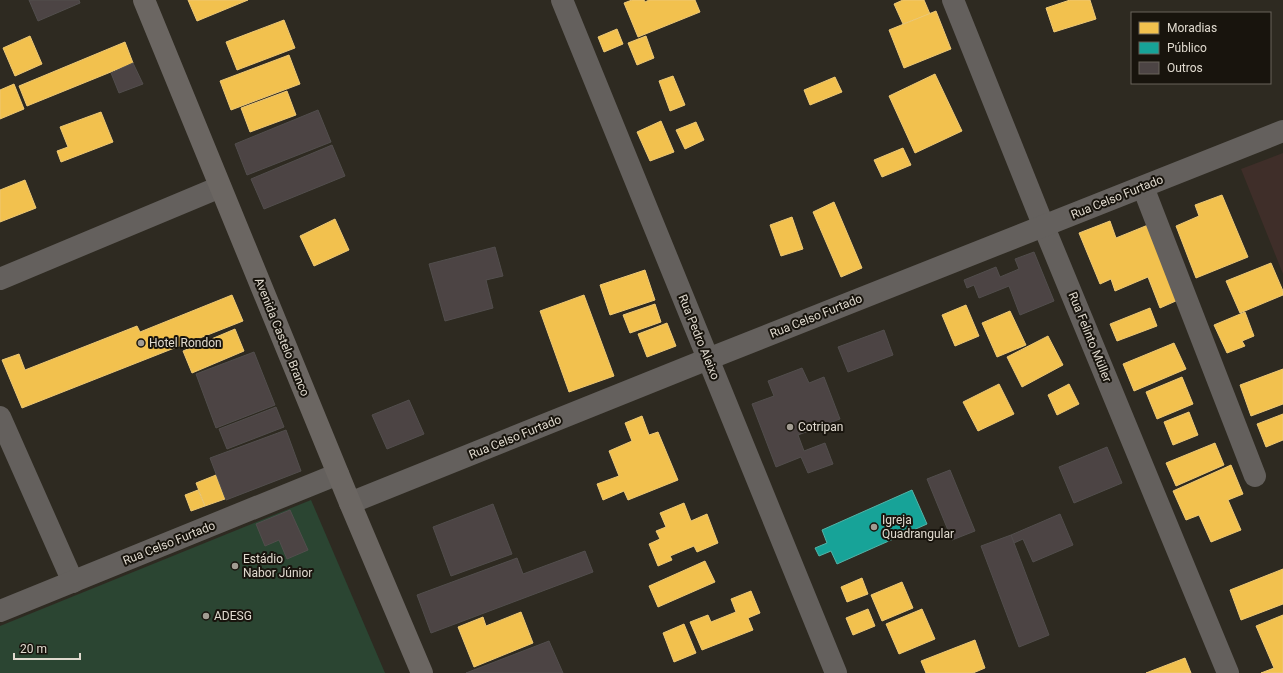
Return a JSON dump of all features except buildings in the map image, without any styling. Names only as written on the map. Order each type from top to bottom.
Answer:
[{"type":"highway","name":"Avenida Castelo Branco","points":[[144,0],[338,474],[422,673]]},
{"type":"street","name":"Rua Pedro Aleixo","points":[[562,0],[836,673]]},
{"type":"street","name":"Rua Felinto Müller","points":[[953,0],[1044,226],[1228,673]]},
{"type":"street","name":"Rua Celso Furtado","points":[[350,503],[1283,131]]},
{"type":"street","points":[[0,280],[220,187]]},
{"type":"street","points":[[1143,187],[1255,476]]},
{"type":"street","points":[[0,417],[73,582]]},
{"type":"street","name":"Rua Celso Furtado","points":[[0,611],[338,474]]},
{"type":"shaded area","points":[[1283,153],[1283,274],[1241,169]]},
{"type":"green space","name":"Estádio Nabor Júnior","points":[[311,500],[385,673],[0,673],[0,626]]},
{"type":"place","name":"Hotel Rondon","points":[[141,343]]},
{"type":"place","name":"Cotripan","points":[[790,427]]},
{"type":"place","name":"Igreja Quadrangular","points":[[874,527]]},
{"type":"place","name":"Estádio Nabor Júnior","points":[[235,566]]},
{"type":"place","name":"ADESG","points":[[206,616]]}]
